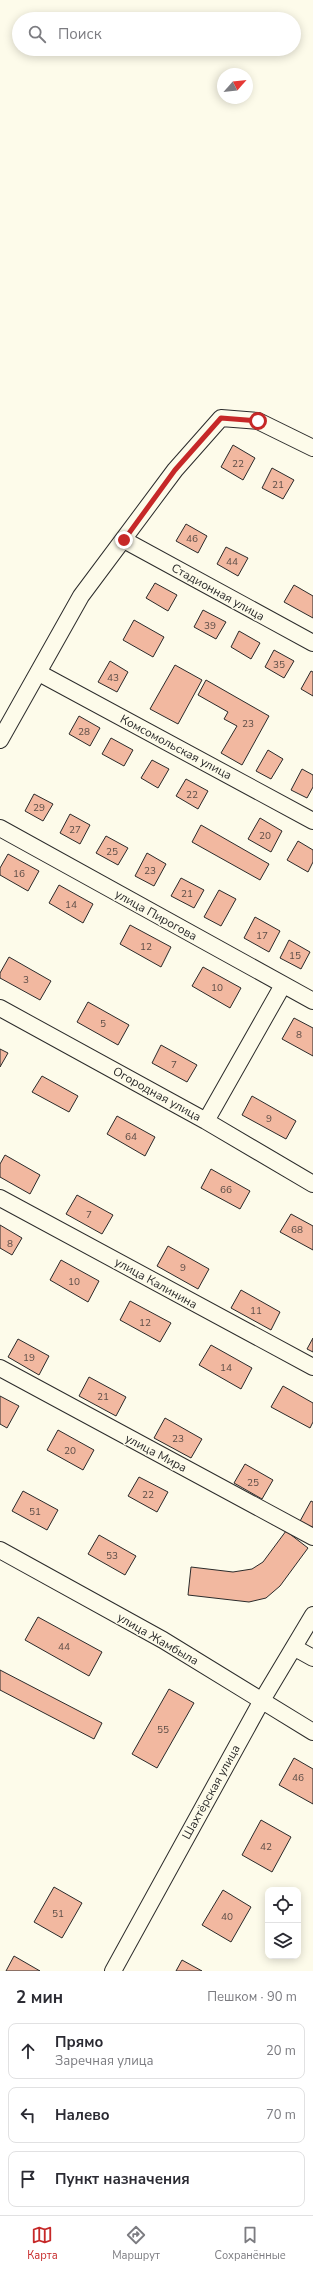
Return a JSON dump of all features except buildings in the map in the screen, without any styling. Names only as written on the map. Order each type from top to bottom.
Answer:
[{"type":"street","points":[[0,740],[81,596],[175,470],[221,418],[258,421],[313,448]]},
{"type":"street","name":"Стадионная улица","points":[[124,540],[313,643]]},
{"type":"street","name":"Комсомольская улица","points":[[39,673],[313,821]]},
{"type":"street","name":"улица Пирогова","points":[[0,828],[313,1001]]},
{"type":"street","points":[[206,1121],[283,985]]},
{"type":"street","name":"Огородная улица","points":[[0,1008],[206,1121],[313,1184]]},
{"type":"street","name":"улица Калинина","points":[[0,1198],[313,1368]]},
{"type":"street","name":"улица Мира","points":[[0,1368],[313,1537]]},
{"type":"street","name":"улица Жамбыла","points":[[0,1550],[163,1640],[261,1702],[313,1732]]},
{"type":"street","name":"Шахтёрская улица","points":[[113,1971],[261,1702],[295,1648],[313,1615]]},
{"type":"street","points":[[295,1648],[313,1658]]},
{"type":"route","points":[[124,540],[175,470],[221,418],[258,421]]}]
